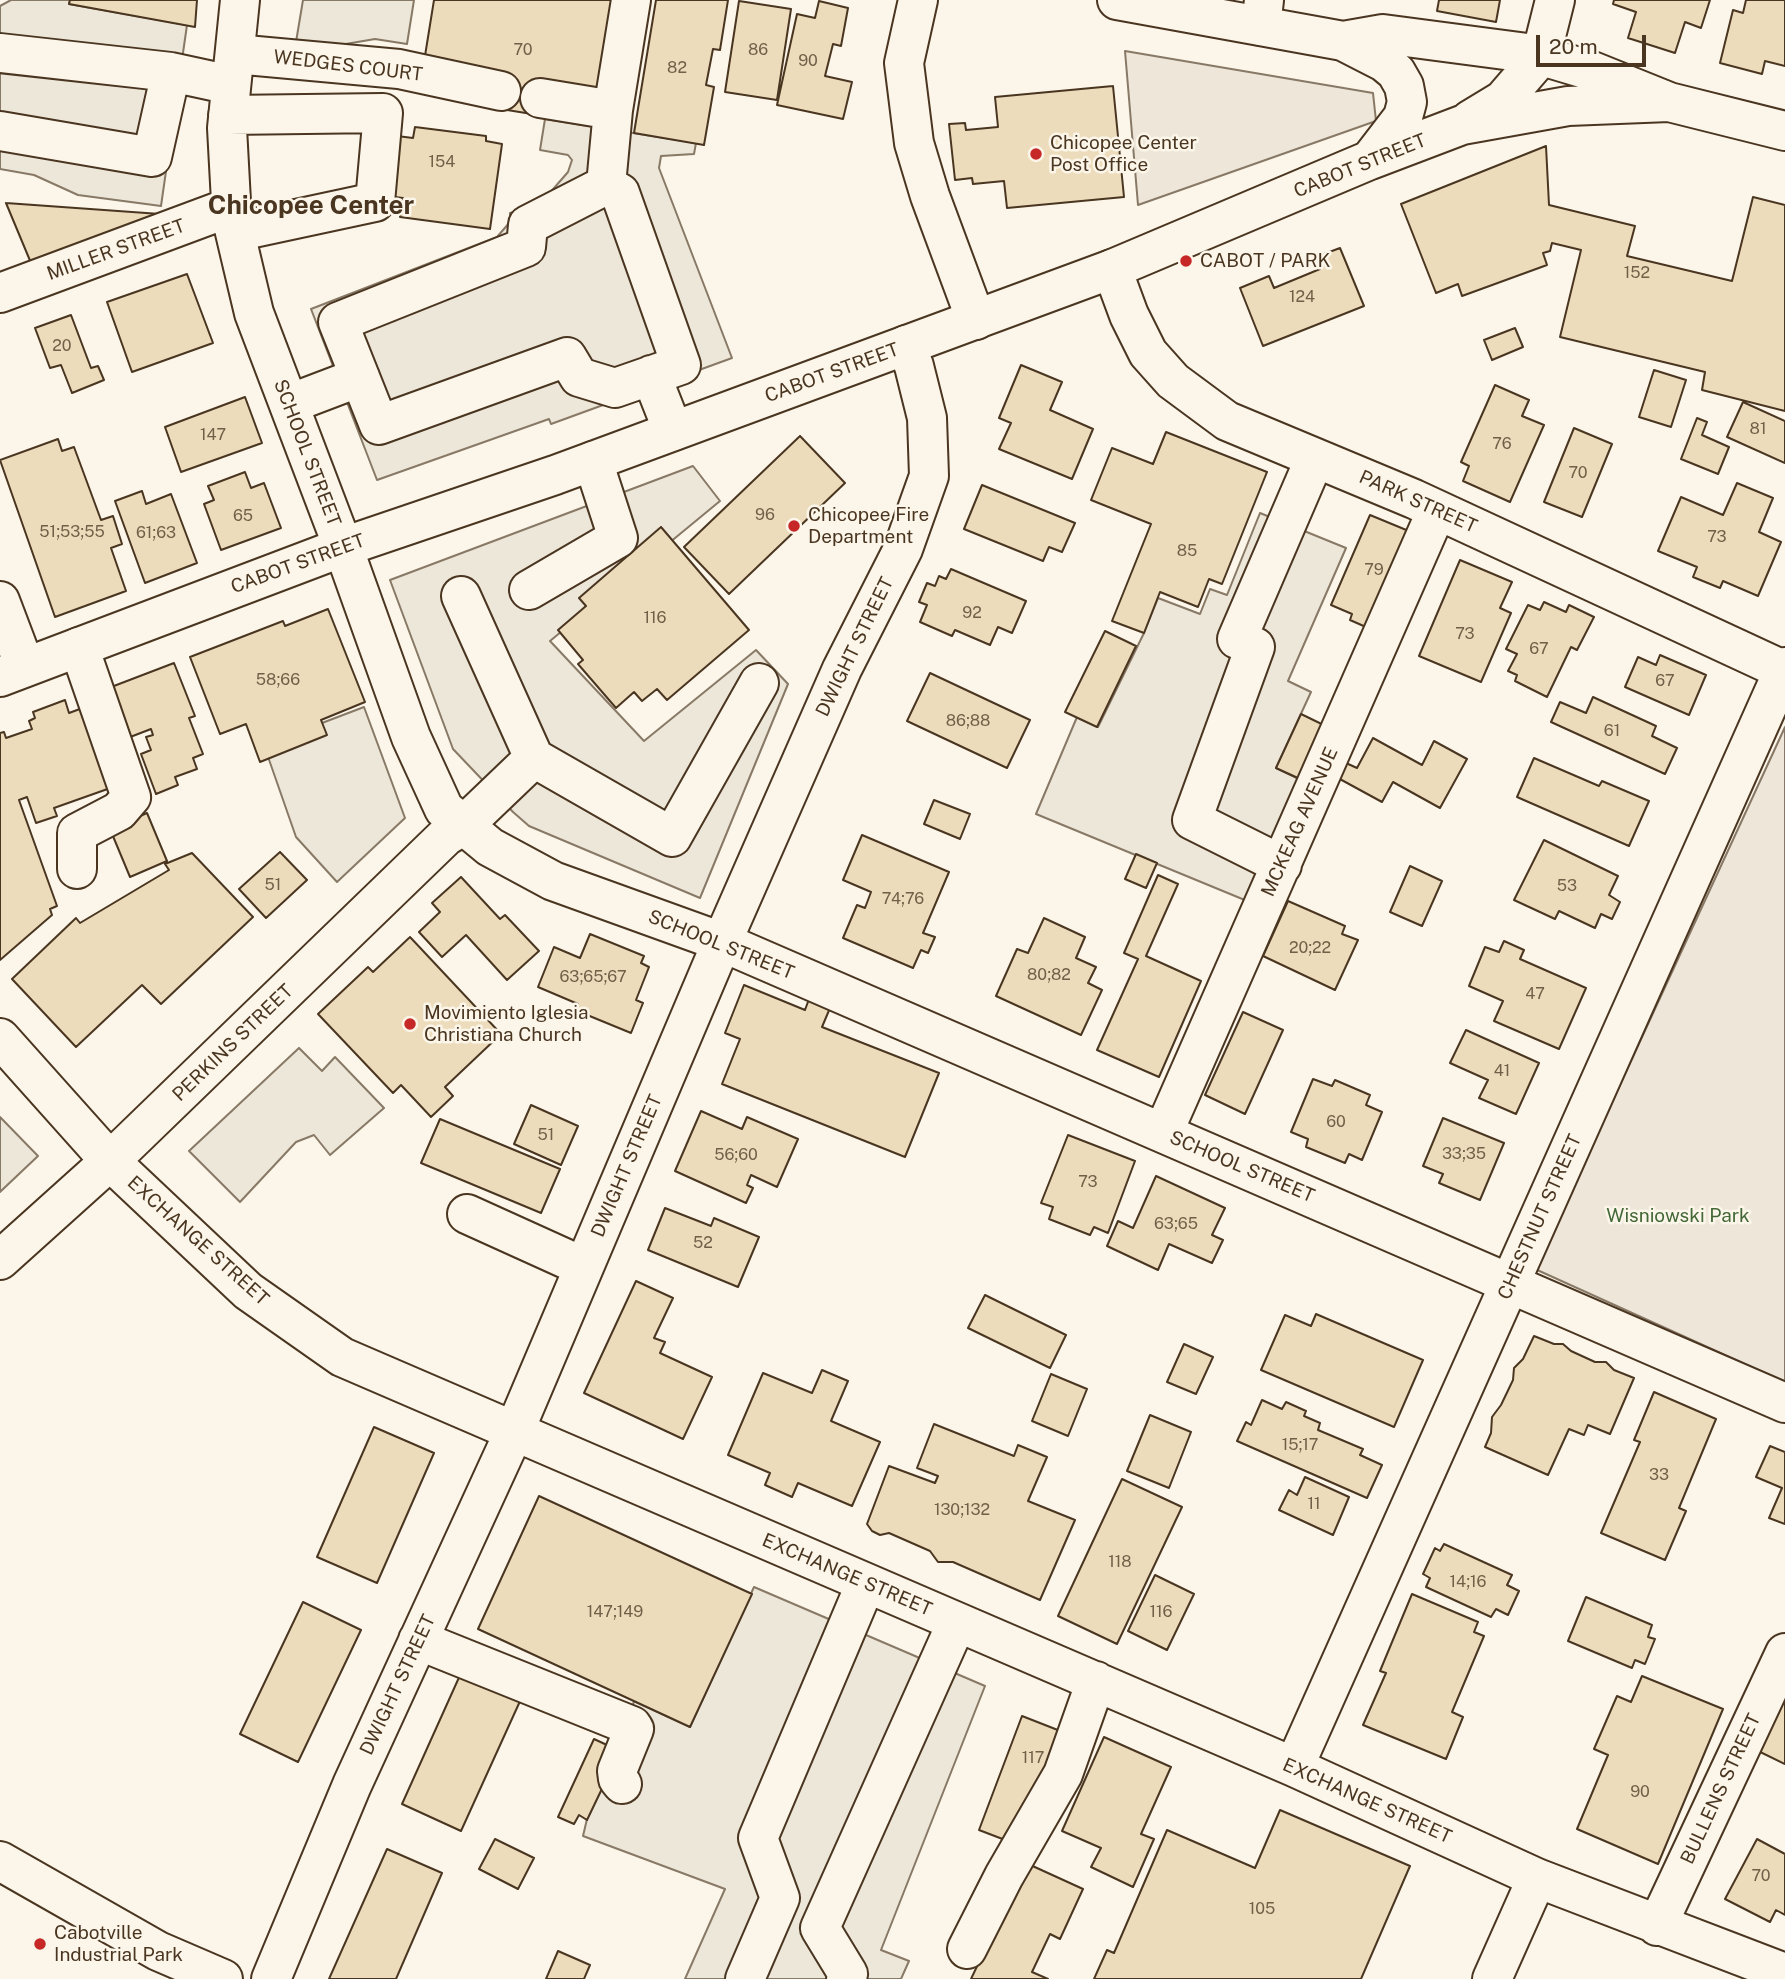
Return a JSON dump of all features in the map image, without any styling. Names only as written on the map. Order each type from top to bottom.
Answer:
[{"type":"street","name":"SCHOOL STREET","points":[[240,0],[231,85],[233,219],[254,313],[343,547],[411,737],[444,809],[490,847],[553,881],[722,942],[1785,1403]]},
{"type":"street","points":[[606,186],[613,110],[631,0]]},
{"type":"street","points":[[918,0],[904,63],[914,143],[930,196],[976,320]]},
{"type":"street","points":[[1117,0],[1262,13],[1343,41],[1384,62],[1396,72],[1404,86],[1407,102],[1403,117],[1370,160]]},
{"type":"street","points":[[1462,125],[1503,100],[1541,56],[1555,0]]},
{"type":"street","points":[[1343,41],[1383,34],[1541,56],[1592,71],[1669,102],[1785,131]]},
{"type":"street","points":[[0,53],[171,72],[231,85]]},
{"type":"street","name":"WEDGES COURT","points":[[231,85],[352,65],[398,69],[501,90]]},
{"type":"street","points":[[0,131],[152,157],[171,72]]},
{"type":"street","name":"MILLER STREET","points":[[0,293],[233,219],[375,202],[383,113],[231,85]]},
{"type":"street","points":[[540,98],[613,110]]},
{"type":"street","name":"CABOT STREET","points":[[13,672],[343,547],[593,461],[1112,269],[1370,160],[1462,125],[1568,106],[1669,102]]},
{"type":"street","points":[[606,186],[620,193],[681,365],[615,388],[579,377],[567,356],[379,425],[338,322],[526,247],[528,225],[606,186]]},
{"type":"street","name":"PARK STREET","points":[[1112,269],[1129,315],[1148,353],[1173,381],[1227,421],[1437,510],[1785,670]]},
{"type":"street","name":"DWIGHT STREET","points":[[271,1979],[352,1785],[514,1432],[722,942],[842,669],[903,549],[929,477],[928,418],[906,345]]},
{"type":"street","points":[[651,375],[673,432]]},
{"type":"street","points":[[289,404],[360,377]]},
{"type":"street","points":[[1282,865],[1192,820],[1255,647],[1237,639],[1315,458]]},
{"type":"street","points":[[529,590],[618,538],[593,461]]},
{"type":"street","name":"MCKEAG AVENUE","points":[[1163,1133],[1437,510]]},
{"type":"street","points":[[461,596],[534,758],[672,837],[759,684]]},
{"type":"street","points":[[0,601],[13,672]]},
{"type":"street","points":[[77,869],[77,833],[119,811],[131,797],[79,647]]},
{"type":"street","name":"CHESTNUT STREET","points":[[1294,1767],[1785,670]]},
{"type":"street","name":"PERKINS STREET","points":[[0,1260],[110,1161],[446,836],[464,825],[534,758]]},
{"type":"street","name":"EXCHANGE STREET","points":[[0,1038],[110,1161],[248,1291],[342,1357],[1294,1767],[1537,1878],[1785,1973]]},
{"type":"street","points":[[467,1214],[584,1268]]},
{"type":"street","points":[[846,1979],[848,1974],[820,1928],[780,1898],[758,1838],[866,1583]]},
{"type":"street","points":[[820,1928],[957,1622]]},
{"type":"street","points":[[418,1640],[632,1726],[634,1729],[617,1770],[622,1784]]},
{"type":"street","name":"BULLENS STREET","points":[[1657,1926],[1785,1653]]},
{"type":"street","points":[[967,1949],[1004,1876],[1063,1774],[1096,1681]]},
{"type":"street","points":[[0,1861],[158,1951],[223,1979]]},
{"type":"street","points":[[1492,1979],[1537,1878]]},
{"type":"street","points":[[746,1979],[780,1898]]},
{"type":"green space","points":[[1125,51],[1373,93],[1376,121],[1138,205]]},
{"type":"green space","name":"Wisniowski Park","points":[[1785,727],[1785,1382],[1535,1269]]},
{"type":"shaded area","points":[[11,0],[70,0],[69,4],[187,25],[161,206],[78,195],[34,175],[0,169],[0,6]]},
{"type":"shaded area","points":[[303,0],[414,0],[407,44],[375,39],[328,47],[296,42]]},
{"type":"shaded area","points":[[545,119],[696,143],[694,154],[661,156],[659,168],[732,358],[551,424],[549,419],[377,480],[311,309],[497,237],[510,222],[510,213],[528,208],[548,195],[568,172],[572,160],[568,155],[540,150]]},
{"type":"shaded area","points":[[693,466],[720,501],[550,641],[644,741],[756,650],[788,684],[700,898],[529,826],[513,812],[453,749],[390,580]]},
{"type":"shaded area","points":[[1260,513],[1346,548],[1288,681],[1311,692],[1276,768],[1303,781],[1252,903],[1036,814],[1077,717],[1098,727],[1158,598],[1200,614],[1210,589],[1227,595]]},
{"type":"shaded area","points":[[364,707],[405,818],[337,882],[296,837],[266,751],[322,723]]},
{"type":"shaded area","points":[[299,1048],[322,1071],[335,1057],[384,1108],[330,1155],[314,1135],[296,1142],[240,1202],[189,1151]]},
{"type":"shaded area","points":[[0,1117],[38,1156],[0,1192]]},
{"type":"shaded area","points":[[754,1587],[985,1686],[881,1950],[909,1961],[901,1979],[685,1979],[725,1889],[583,1836],[587,1819],[620,1751],[634,1701],[690,1727]]},
{"type":"building","points":[[70,0],[197,0],[195,27],[69,4]]},
{"type":"building","points":[[434,0],[619,0],[613,95],[538,115],[501,109],[424,62]]},
{"type":"building","points":[[656,0],[728,0],[720,50],[713,49],[706,85],[714,87],[704,145],[634,133]]},
{"type":"building","points":[[1439,0],[1500,0],[1496,22],[1437,11]]},
{"type":"building","points":[[1614,0],[1710,0],[1701,28],[1685,22],[1675,53],[1628,38],[1636,12],[1613,4]]},
{"type":"building","points":[[1746,0],[1785,0],[1785,66],[1765,61],[1762,74],[1720,63],[1733,10],[1743,13]]},
{"type":"building","points":[[739,1],[791,9],[777,100],[725,92]]},
{"type":"building","points":[[819,1],[848,8],[841,46],[833,44],[825,76],[852,82],[843,119],[777,105],[797,14],[815,18]]},
{"type":"building","name":"Chicopee Center Post Office","points":[[1113,86],[1124,197],[1007,208],[1004,181],[973,184],[972,178],[955,180],[949,124],[965,123],[966,130],[998,127],[995,97]]},
{"type":"building","points":[[415,127],[486,136],[486,141],[502,144],[490,229],[400,217],[403,198],[387,196],[389,135],[413,138]]},
{"type":"building","points":[[1546,146],[1549,205],[1635,226],[1627,256],[1732,281],[1753,197],[1785,205],[1785,411],[1702,390],[1705,372],[1560,337],[1581,250],[1552,243],[1550,251],[1543,253],[1547,265],[1462,296],[1458,284],[1436,293],[1401,204]]},
{"type":"building","points":[[6,203],[160,214],[36,275]]},
{"type":"building","points":[[1340,248],[1364,306],[1263,346],[1240,288],[1269,276],[1274,288],[1320,269],[1316,257]]},
{"type":"building","points":[[187,274],[213,343],[132,372],[107,302]]},
{"type":"building","points":[[71,315],[91,368],[98,366],[104,380],[72,393],[61,365],[50,368],[35,328]]},
{"type":"building","points":[[1515,328],[1523,347],[1492,360],[1484,340]]},
{"type":"building","points":[[1021,365],[1062,382],[1050,410],[1093,429],[1072,479],[999,449],[1011,423],[999,418]]},
{"type":"building","points":[[1654,370],[1686,380],[1671,427],[1639,417]]},
{"type":"building","points":[[1495,385],[1529,400],[1522,416],[1544,425],[1510,502],[1463,481],[1469,466],[1461,462]]},
{"type":"building","points":[[245,397],[262,443],[181,472],[165,427]]},
{"type":"building","points":[[1743,402],[1785,421],[1785,463],[1727,437]]},
{"type":"building","points":[[1697,418],[1707,422],[1702,435],[1729,447],[1718,474],[1681,459]]},
{"type":"building","points":[[1574,428],[1612,444],[1582,517],[1544,502]]},
{"type":"building","points":[[1166,432],[1267,472],[1222,584],[1209,579],[1198,607],[1160,592],[1144,633],[1112,621],[1151,524],[1091,500],[1112,448],[1153,464]]},
{"type":"building","points":[[800,436],[845,483],[729,594],[684,547]]},
{"type":"building","points":[[58,439],[62,451],[74,447],[101,520],[113,516],[122,544],[111,548],[126,591],[55,617],[0,460]]},
{"type":"building","points":[[245,472],[251,488],[264,483],[281,528],[221,550],[204,504],[214,500],[208,486]]},
{"type":"building","points":[[1737,483],[1773,498],[1759,532],[1781,542],[1758,596],[1723,581],[1720,588],[1693,577],[1697,567],[1658,551],[1681,497],[1723,515]]},
{"type":"building","points":[[982,485],[1075,523],[1062,552],[1049,547],[1043,561],[964,529]]},
{"type":"building","points":[[142,491],[146,504],[171,494],[197,563],[145,583],[115,501]]},
{"type":"building","points":[[1370,515],[1416,534],[1375,631],[1350,620],[1352,614],[1331,605]]},
{"type":"building","points":[[661,527],[749,630],[667,700],[657,689],[642,701],[634,692],[616,708],[578,664],[583,660],[558,630],[586,606],[579,598]]},
{"type":"building","points":[[1460,560],[1512,582],[1500,608],[1511,613],[1481,682],[1419,656]]},
{"type":"building","points":[[951,569],[1026,601],[1012,633],[998,627],[990,645],[955,630],[952,636],[920,622],[927,605],[919,602],[927,583],[935,586],[939,576],[946,579]]},
{"type":"building","points":[[1544,602],[1566,612],[1569,605],[1594,617],[1577,650],[1571,647],[1547,697],[1515,681],[1517,675],[1508,671],[1517,654],[1506,649],[1528,605],[1540,610]]},
{"type":"building","points":[[328,609],[365,702],[321,720],[327,735],[260,762],[246,724],[220,734],[190,657],[283,621],[285,626]]},
{"type":"building","points":[[1105,631],[1136,646],[1097,727],[1065,712]]},
{"type":"building","points":[[1660,655],[1706,675],[1689,715],[1625,687],[1638,657],[1656,665]]},
{"type":"building","points":[[174,663],[195,716],[189,718],[203,754],[193,758],[197,769],[175,777],[178,785],[156,794],[141,754],[151,750],[146,737],[153,735],[151,729],[125,739],[106,689]]},
{"type":"building","points":[[930,673],[1030,720],[1007,768],[907,721]]},
{"type":"building","points":[[1593,697],[1656,726],[1652,736],[1677,748],[1665,774],[1551,722],[1560,702],[1586,713]]},
{"type":"building","points":[[65,700],[69,713],[88,706],[116,786],[54,808],[57,816],[36,823],[27,797],[19,800],[57,906],[50,909],[52,915],[0,960],[0,733],[4,732],[6,738],[32,729],[29,721],[35,718],[33,712]]},
{"type":"building","points":[[1301,714],[1336,731],[1311,784],[1276,768]]},
{"type":"building","points":[[1373,738],[1422,765],[1434,741],[1467,759],[1440,808],[1393,782],[1382,802],[1338,778],[1346,763],[1357,768]]},
{"type":"building","points":[[1534,758],[1599,786],[1602,781],[1649,801],[1629,846],[1517,797]]},
{"type":"building","points":[[934,800],[970,814],[960,839],[924,824]]},
{"type":"building","points":[[147,813],[167,861],[130,877],[110,829]]},
{"type":"building","points":[[862,835],[949,872],[923,933],[935,937],[928,953],[921,950],[913,968],[843,938],[857,905],[865,908],[871,892],[843,880]]},
{"type":"building","points":[[1544,840],[1618,876],[1609,895],[1620,902],[1612,919],[1601,914],[1595,928],[1559,911],[1555,919],[1514,900]]},
{"type":"building","points":[[280,852],[307,880],[266,918],[239,889]]},
{"type":"building","points":[[192,853],[253,917],[161,1004],[142,985],[76,1047],[12,979],[76,918],[80,923],[169,870],[165,864]]},
{"type":"building","points":[[1136,854],[1157,863],[1146,888],[1125,879]]},
{"type":"building","points":[[1410,866],[1442,881],[1422,926],[1390,912]]},
{"type":"building","points":[[1158,875],[1178,884],[1146,956],[1201,981],[1159,1077],[1097,1050],[1138,959],[1124,953]]},
{"type":"building","points":[[461,877],[500,919],[505,915],[539,951],[507,980],[466,935],[442,957],[419,932],[440,912],[432,903]]},
{"type":"building","points":[[1288,901],[1345,926],[1342,934],[1358,940],[1335,990],[1263,956]]},
{"type":"building","points":[[1044,918],[1085,937],[1076,958],[1096,967],[1088,983],[1102,990],[1081,1035],[996,996],[1017,949],[1028,953]]},
{"type":"building","points":[[590,934],[644,956],[641,963],[649,967],[636,1000],[643,1003],[631,1033],[575,1010],[578,1004],[538,987],[554,947],[580,958]]},
{"type":"building","name":"Movimiento Iglesia Christiana Church","points":[[410,937],[501,1034],[445,1087],[453,1096],[431,1117],[401,1085],[393,1093],[318,1014],[368,967],[373,972]]},
{"type":"building","points":[[1504,941],[1524,950],[1520,959],[1586,988],[1559,1049],[1494,1021],[1503,1001],[1469,986],[1485,947],[1499,952]]},
{"type":"building","points":[[744,985],[805,1010],[809,999],[830,1008],[822,1027],[939,1073],[905,1157],[722,1084],[740,1039],[725,1033]]},
{"type":"building","points":[[1243,1012],[1283,1030],[1245,1114],[1205,1095]]},
{"type":"building","points":[[1466,1030],[1539,1063],[1516,1114],[1479,1098],[1488,1080],[1450,1063]]},
{"type":"building","points":[[1313,1079],[1332,1086],[1335,1080],[1370,1095],[1366,1105],[1382,1112],[1362,1160],[1349,1154],[1345,1163],[1306,1147],[1308,1139],[1291,1132]]},
{"type":"building","points":[[531,1105],[578,1126],[561,1165],[514,1144]]},
{"type":"building","points":[[701,1111],[742,1129],[747,1117],[798,1139],[777,1187],[751,1175],[747,1185],[753,1188],[746,1203],[675,1171]]},
{"type":"building","points":[[1443,1118],[1504,1143],[1480,1200],[1439,1183],[1443,1174],[1423,1166]]},
{"type":"building","points":[[440,1119],[560,1169],[541,1213],[421,1163]]},
{"type":"building","points":[[1068,1135],[1135,1161],[1108,1233],[1094,1227],[1090,1235],[1049,1219],[1053,1207],[1041,1203]]},
{"type":"building","points":[[1156,1176],[1225,1208],[1212,1235],[1223,1240],[1212,1263],[1169,1244],[1158,1270],[1107,1246],[1118,1221],[1133,1228]]},
{"type":"building","points":[[665,1208],[711,1226],[714,1218],[759,1237],[738,1287],[648,1250]]},
{"type":"building","points":[[636,1281],[673,1298],[654,1338],[665,1342],[660,1353],[712,1377],[683,1439],[584,1393]]},
{"type":"building","points":[[985,1295],[1066,1335],[1050,1368],[968,1328]]},
{"type":"building","points":[[1316,1314],[1423,1360],[1394,1427],[1261,1370],[1285,1315],[1311,1326]]},
{"type":"building","points":[[1534,1336],[1554,1344],[1563,1344],[1571,1351],[1595,1362],[1606,1362],[1614,1370],[1634,1378],[1610,1434],[1588,1425],[1584,1435],[1569,1429],[1548,1475],[1485,1447],[1491,1433],[1492,1417],[1513,1380],[1514,1368],[1523,1359]]},
{"type":"building","points":[[1184,1344],[1213,1357],[1196,1394],[1167,1382]]},
{"type":"building","points":[[822,1370],[848,1381],[831,1421],[880,1442],[852,1506],[798,1483],[792,1497],[765,1485],[770,1473],[728,1455],[763,1373],[812,1393]]},
{"type":"building","points":[[1051,1374],[1087,1389],[1068,1436],[1032,1421]]},
{"type":"building","points":[[1654,1392],[1716,1419],[1679,1508],[1686,1511],[1665,1560],[1601,1533],[1640,1442],[1634,1440]]},
{"type":"building","points":[[1262,1400],[1282,1409],[1286,1402],[1306,1411],[1304,1416],[1320,1423],[1318,1430],[1363,1449],[1360,1455],[1382,1465],[1367,1498],[1237,1441],[1246,1422],[1251,1425]]},
{"type":"building","points":[[1150,1415],[1191,1432],[1169,1488],[1127,1471]]},
{"type":"building","points":[[934,1424],[1014,1456],[1018,1445],[1047,1457],[1028,1501],[1075,1520],[1040,1600],[953,1562],[938,1562],[930,1551],[889,1533],[880,1535],[872,1531],[867,1524],[889,1466],[935,1483],[938,1476],[917,1468]]},
{"type":"building","points":[[374,1427],[434,1453],[377,1583],[317,1557]]},
{"type":"building","points":[[1770,1446],[1785,1452],[1785,1524],[1769,1518],[1782,1488],[1756,1477]]},
{"type":"building","points":[[1305,1477],[1349,1497],[1333,1535],[1279,1510],[1289,1490],[1297,1495]]},
{"type":"building","points":[[1122,1479],[1182,1507],[1117,1644],[1058,1616]]},
{"type":"building","points":[[539,1496],[752,1594],[690,1727],[478,1629]]},
{"type":"building","points":[[1444,1544],[1512,1575],[1507,1585],[1519,1591],[1508,1615],[1496,1609],[1491,1617],[1426,1587],[1430,1578],[1423,1574],[1435,1548],[1440,1551]]},
{"type":"building","points":[[1155,1575],[1194,1594],[1167,1650],[1128,1631]]},
{"type":"building","points":[[1412,1594],[1478,1622],[1474,1632],[1484,1636],[1452,1712],[1463,1717],[1446,1759],[1363,1725],[1386,1673],[1380,1671]]},
{"type":"building","points":[[1586,1597],[1652,1625],[1648,1637],[1655,1639],[1645,1664],[1635,1660],[1632,1668],[1568,1641]]},
{"type":"building","points":[[303,1602],[361,1630],[298,1762],[240,1734]]},
{"type":"building","points":[[461,1673],[521,1699],[461,1831],[402,1804]]},
{"type":"building","points":[[1642,1676],[1723,1709],[1658,1864],[1577,1829],[1608,1755],[1594,1749],[1617,1696],[1631,1702]]},
{"type":"building","points":[[1785,1682],[1785,1764],[1752,1748]]},
{"type":"building","points":[[1022,1716],[1068,1734],[1049,1786],[1036,1782],[1013,1843],[979,1830]]},
{"type":"building","points":[[1104,1737],[1171,1767],[1141,1834],[1154,1839],[1133,1887],[1091,1867],[1101,1848],[1062,1831]]},
{"type":"building","points":[[594,1739],[620,1751],[587,1820],[579,1815],[574,1824],[558,1817]]},
{"type":"building","points":[[1280,1810],[1410,1866],[1361,1979],[1094,1979],[1107,1950],[1114,1953],[1167,1830],[1255,1868]]},
{"type":"building","points":[[495,1839],[534,1858],[518,1889],[479,1869]]},
{"type":"building","points":[[1757,1839],[1785,1854],[1785,1915],[1776,1910],[1770,1922],[1725,1899]]},
{"type":"building","points":[[387,1849],[442,1873],[396,1979],[329,1979]]},
{"type":"building","points":[[1026,1863],[1083,1889],[1060,1939],[1050,1934],[1032,1972],[1048,1979],[971,1979]]},
{"type":"building","points":[[558,1951],[590,1965],[584,1979],[546,1979]]},
{"type":"place","name":"Chicopee Center Post Office","points":[[1036,154]]},
{"type":"place","name":"CABOT / PARK","points":[[1186,261]]},
{"type":"place","name":"Chicopee Fire Department","points":[[794,526]]},
{"type":"place","name":"Movimiento Iglesia Christiana Church","points":[[410,1024]]},
{"type":"place","name":"Cabotville Industrial Park","points":[[40,1944]]},
{"type":"district","name":"Chicopee Center","points":[[311,206]]}]
